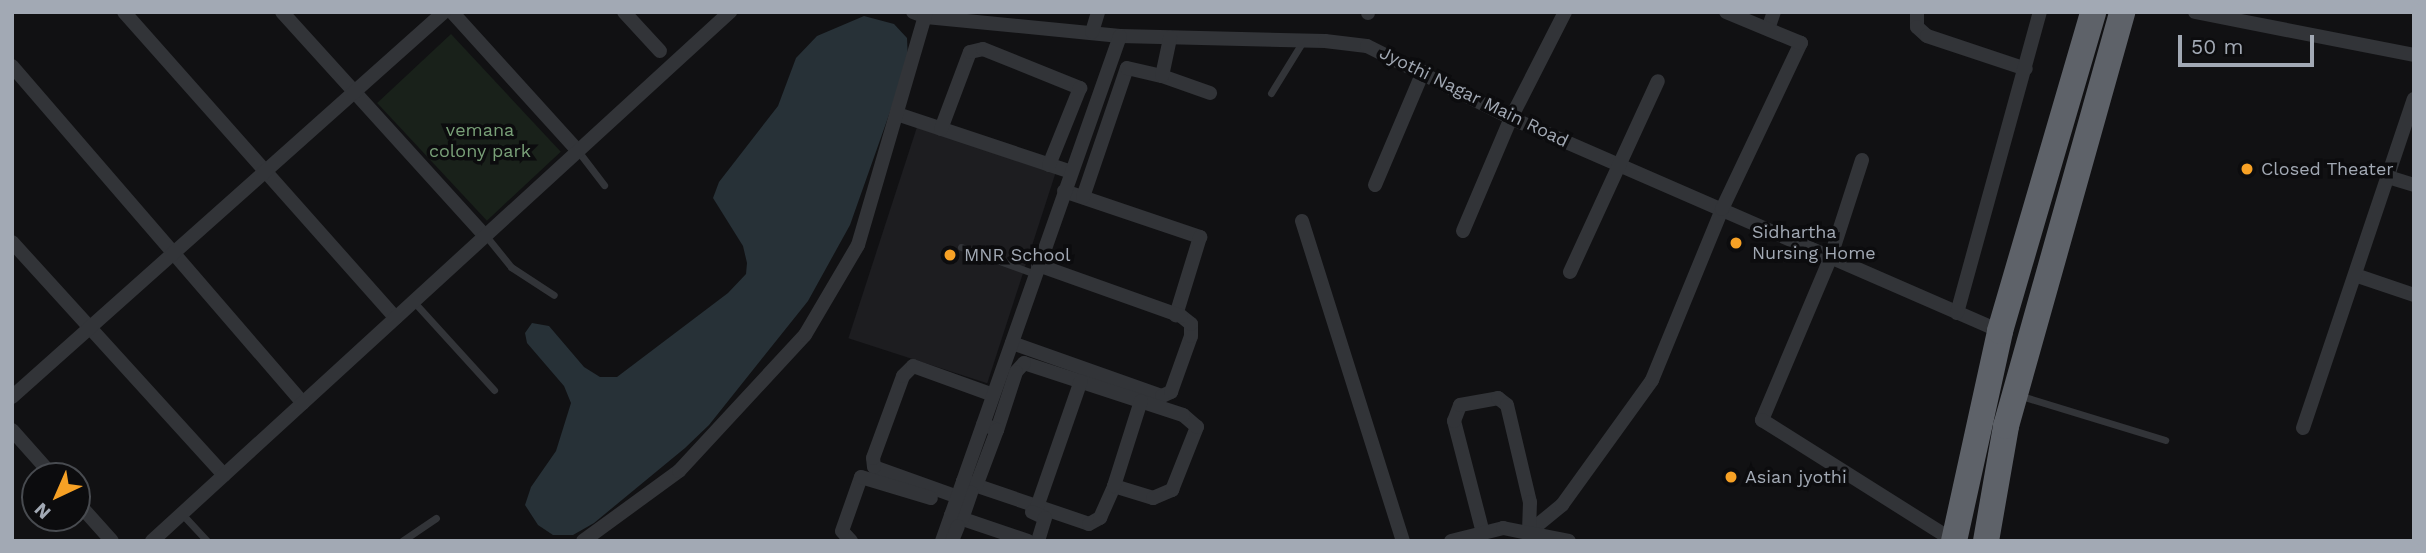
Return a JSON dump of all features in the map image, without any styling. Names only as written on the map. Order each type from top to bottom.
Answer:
[{"type":"highway","points":[[1954,541],[2000,331],[2094,12]]},
{"type":"highway","points":[[1986,541],[2014,394],[2122,12]]},
{"type":"street","points":[[124,12],[397,317]]},
{"type":"street","points":[[282,12],[485,236]]},
{"type":"street","points":[[12,397],[444,12]]},
{"type":"street","points":[[452,12],[578,151]]},
{"type":"street","points":[[624,12],[660,51]]},
{"type":"street","points":[[152,541],[730,12]]},
{"type":"street","points":[[1092,32],[1098,12]]},
{"type":"street","points":[[1463,231],[1511,118],[1565,12]]},
{"type":"street","points":[[1529,532],[1562,505],[1652,380],[1722,209],[1801,43],[1726,12]]},
{"type":"street","points":[[1768,29],[1774,12]]},
{"type":"street","points":[[1917,12],[1917,27],[1927,36],[2026,69]]},
{"type":"street","points":[[1957,313],[2040,12]]},
{"type":"street","points":[[2196,12],[2414,55]]},
{"type":"street","points":[[583,541],[679,471],[805,335],[858,245],[897,114],[922,14]]},
{"type":"street","name":"Jyothi Nagar Main Road","points":[[922,14],[1003,18],[1120,36],[1303,40],[1367,46],[1511,118],[2000,331]]},
{"type":"street","points":[[942,541],[960,504],[990,427],[1010,370],[1012,343],[1036,270],[1120,36]]},
{"type":"street","points":[[1162,76],[1170,38]]},
{"type":"street","points":[[941,129],[970,52],[984,49],[1080,88],[1049,165]]},
{"type":"street","points":[[12,66],[303,403]]},
{"type":"street","points":[[1083,197],[1127,68],[1162,76],[1210,93]]},
{"type":"street","points":[[1375,185],[1423,72]]},
{"type":"street","points":[[1570,272],[1658,81]]},
{"type":"street","points":[[2302,428],[2414,99]]},
{"type":"street","points":[[897,114],[1071,172]]},
{"type":"street","points":[[1862,160],[1830,259],[1762,420],[1954,541]]},
{"type":"street","points":[[2388,177],[2414,186]]},
{"type":"street","points":[[1064,191],[1200,237],[1176,315]]},
{"type":"street","points":[[1302,221],[1403,541]]},
{"type":"street","points":[[12,242],[224,475]]},
{"type":"street","points":[[1012,343],[1168,395],[1192,329],[1176,315],[1036,270]]},
{"type":"street","points":[[2355,275],[2414,295]]},
{"type":"street","points":[[990,427],[993,395],[1010,370],[1024,363],[1194,420],[1197,427],[1172,490],[1153,498],[1114,486]]},
{"type":"street","points":[[993,395],[914,366],[903,376],[873,458],[874,467],[960,504],[1028,541]]},
{"type":"street","points":[[1037,506],[1081,382]]},
{"type":"street","points":[[1483,533],[1454,421],[1460,405],[1498,398],[1507,405],[1527,490],[1529,532]]},
{"type":"street","points":[[960,504],[1037,506],[1089,524],[1100,518],[1114,486],[1141,401]]},
{"type":"street","points":[[12,430],[41,462]]},
{"type":"street","points":[[851,541],[842,531],[857,483],[864,475],[960,504],[1043,515],[1038,541]]},
{"type":"street","points":[[952,541],[960,504]]},
{"type":"street","points":[[960,504],[998,541]]},
{"type":"street","points":[[91,518],[112,541]]},
{"type":"street","points":[[1451,541],[1483,533],[1529,532],[1569,541]]},
{"type":"lane","points":[[1271,93],[1303,40]]},
{"type":"lane","points":[[578,151],[604,185]]},
{"type":"lane","points":[[485,236],[511,267],[554,295]]},
{"type":"lane","points":[[961,247],[1036,270]]},
{"type":"lane","points":[[414,302],[494,390]]},
{"type":"lane","points":[[2014,394],[2165,440]]},
{"type":"lane","points":[[182,513],[207,541]]},
{"type":"lane","points":[[401,541],[436,518]]},
{"type":"shaded area","points":[[864,16],[894,24],[907,38],[908,61],[850,225],[808,301],[709,425],[685,448],[594,523],[573,535],[553,535],[538,525],[525,505],[531,487],[556,451],[571,403],[564,386],[527,343],[525,333],[532,323],[549,326],[584,367],[600,377],[617,377],[728,293],[746,274],[747,263],[743,246],[713,198],[719,182],[778,106],[796,58],[817,36]]},
{"type":"shaded area","name":"MNR School","points":[[917,127],[1056,172],[987,383],[848,338]]},
{"type":"green space","name":"vemana colony park","points":[[451,34],[561,152],[487,221],[377,103]]},
{"type":"place","name":"Closed Theater","points":[[2247,169]]},
{"type":"place","name":"Sidhartha Nursing Home","points":[[1736,243]]},
{"type":"place","name":"MNR School","points":[[950,255]]},
{"type":"place","name":"Asian jyothi","points":[[1731,477]]}]
